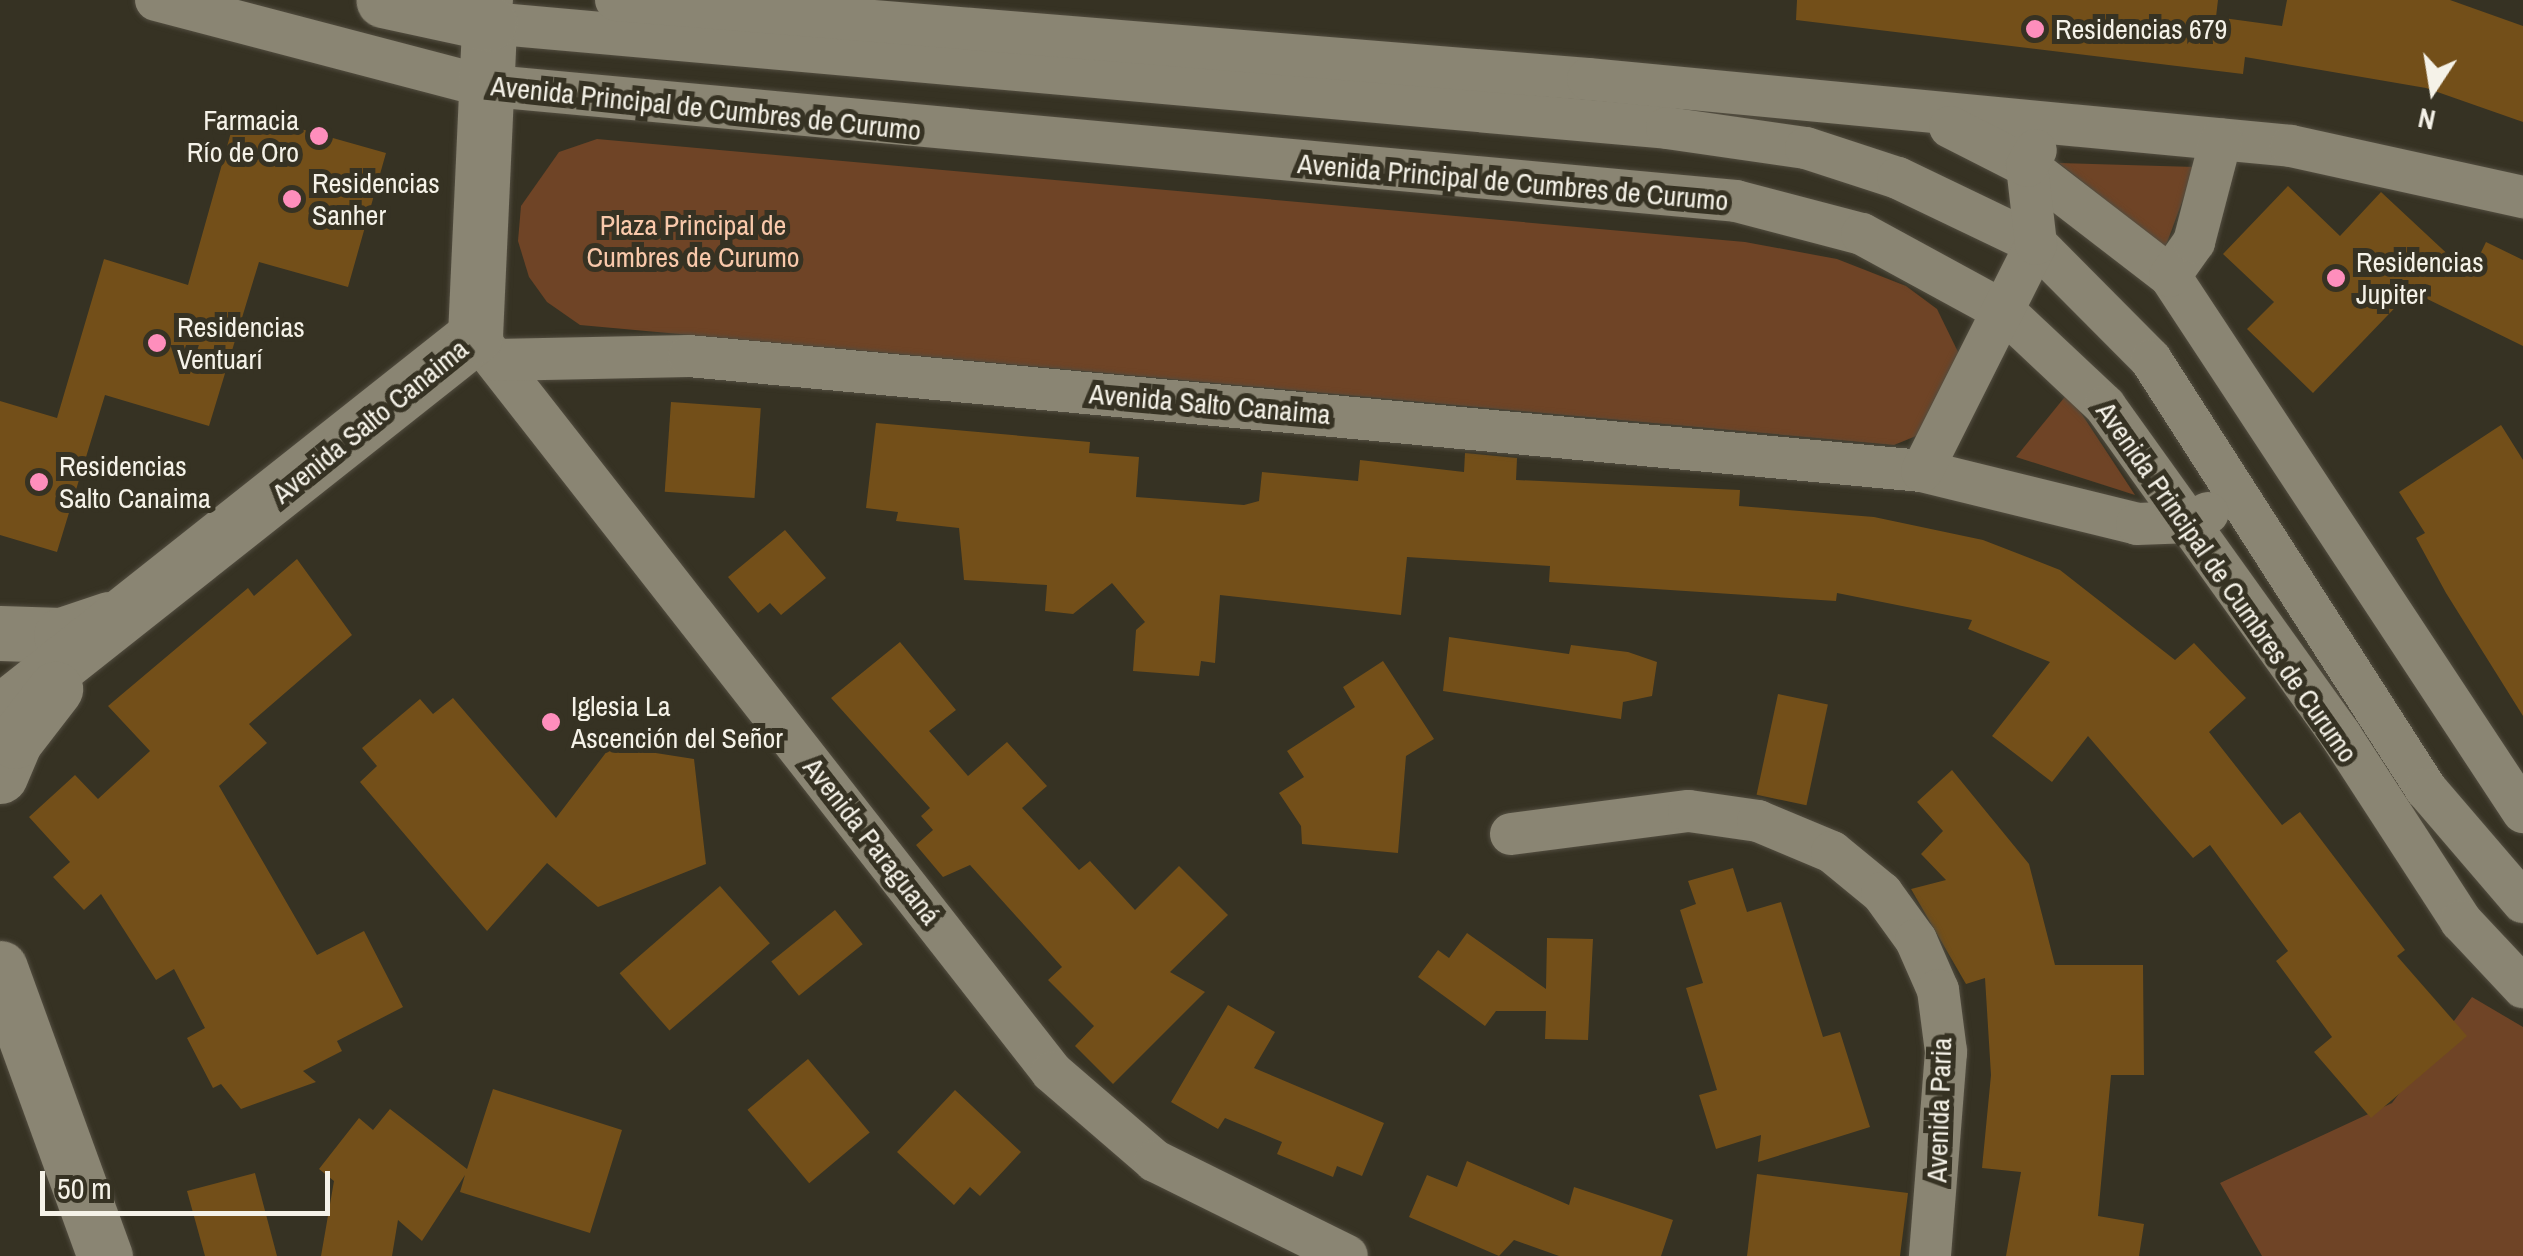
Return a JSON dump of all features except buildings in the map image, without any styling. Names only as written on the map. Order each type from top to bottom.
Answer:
[{"type":"main road","name":"Avenida Principal de Cumbres de Curumo","points":[[383,0],[491,12]]},
{"type":"main road","name":"Avenida Salto Canaima","points":[[0,712],[486,348],[481,85],[491,12]]},
{"type":"main road","points":[[0,633],[61,635],[140,608]]},
{"type":"main road","points":[[0,776],[43,700],[140,608]]},
{"type":"main road","points":[[0,968],[105,1256]]},
{"type":"street","name":"Avenida Principal de Cumbres de Curumo","points":[[156,0],[481,85],[1769,206],[1862,234],[2005,312],[2105,406],[2191,522],[2461,922],[2523,987]]},
{"type":"street","points":[[616,0],[2221,139],[2371,158],[2523,197]]},
{"type":"street","name":"Avenida Principal de Cumbres de Curumo","points":[[491,12],[1740,136],[1898,178],[2036,244],[2150,360],[2426,788],[2523,902]]},
{"type":"street","points":[[1898,110],[1989,140],[2170,276],[2523,812]]},
{"type":"street","points":[[1922,471],[2036,244],[2028,166],[2050,124]]},
{"type":"street","points":[[2170,276],[2194,242],[2221,139]]},
{"type":"street","name":"Avenida Salto Canaima","points":[[486,348],[689,356],[1922,471],[2137,524],[2191,522],[2238,495]]},
{"type":"street","name":"Avenida Paraguaná","points":[[486,348],[1052,1072],[1155,1161],[1347,1256]]},
{"type":"street","name":"Avenida Paria","points":[[1511,834],[1690,811],[1758,821],[1832,852],[1882,893],[1916,940],[1938,990],[1946,1052],[1930,1256]]},
{"type":"green space","name":"Plaza Principal de Cumbres de Curumo","points":[[597,139],[1745,242],[1837,259],[1906,286],[1937,309],[1959,354],[1921,434],[1894,445],[580,325],[547,302],[529,277],[518,241],[521,206],[559,152]]},
{"type":"green space","points":[[2059,163],[2195,167],[2165,248]]},
{"type":"green space","points":[[2068,393],[2135,495],[2016,457]]},
{"type":"green space","points":[[2472,997],[2523,1027],[2523,1256],[2262,1256],[2220,1183],[2392,1103]]},
{"type":"place","name":"Residencias 679","points":[[2035,29]]},
{"type":"place","name":"Farmacia Río de Oro","points":[[319,136]]},
{"type":"place","name":"Residencias Sanher","points":[[292,199]]},
{"type":"place","name":"Residencias Jupiter","points":[[2336,278]]},
{"type":"place","name":"Residencias Ventuarí","points":[[157,343]]},
{"type":"place","name":"Residencias Salto Canaima","points":[[39,482]]},
{"type":"place","name":"Iglesia La Ascención del Señor","points":[[551,722]]}]
